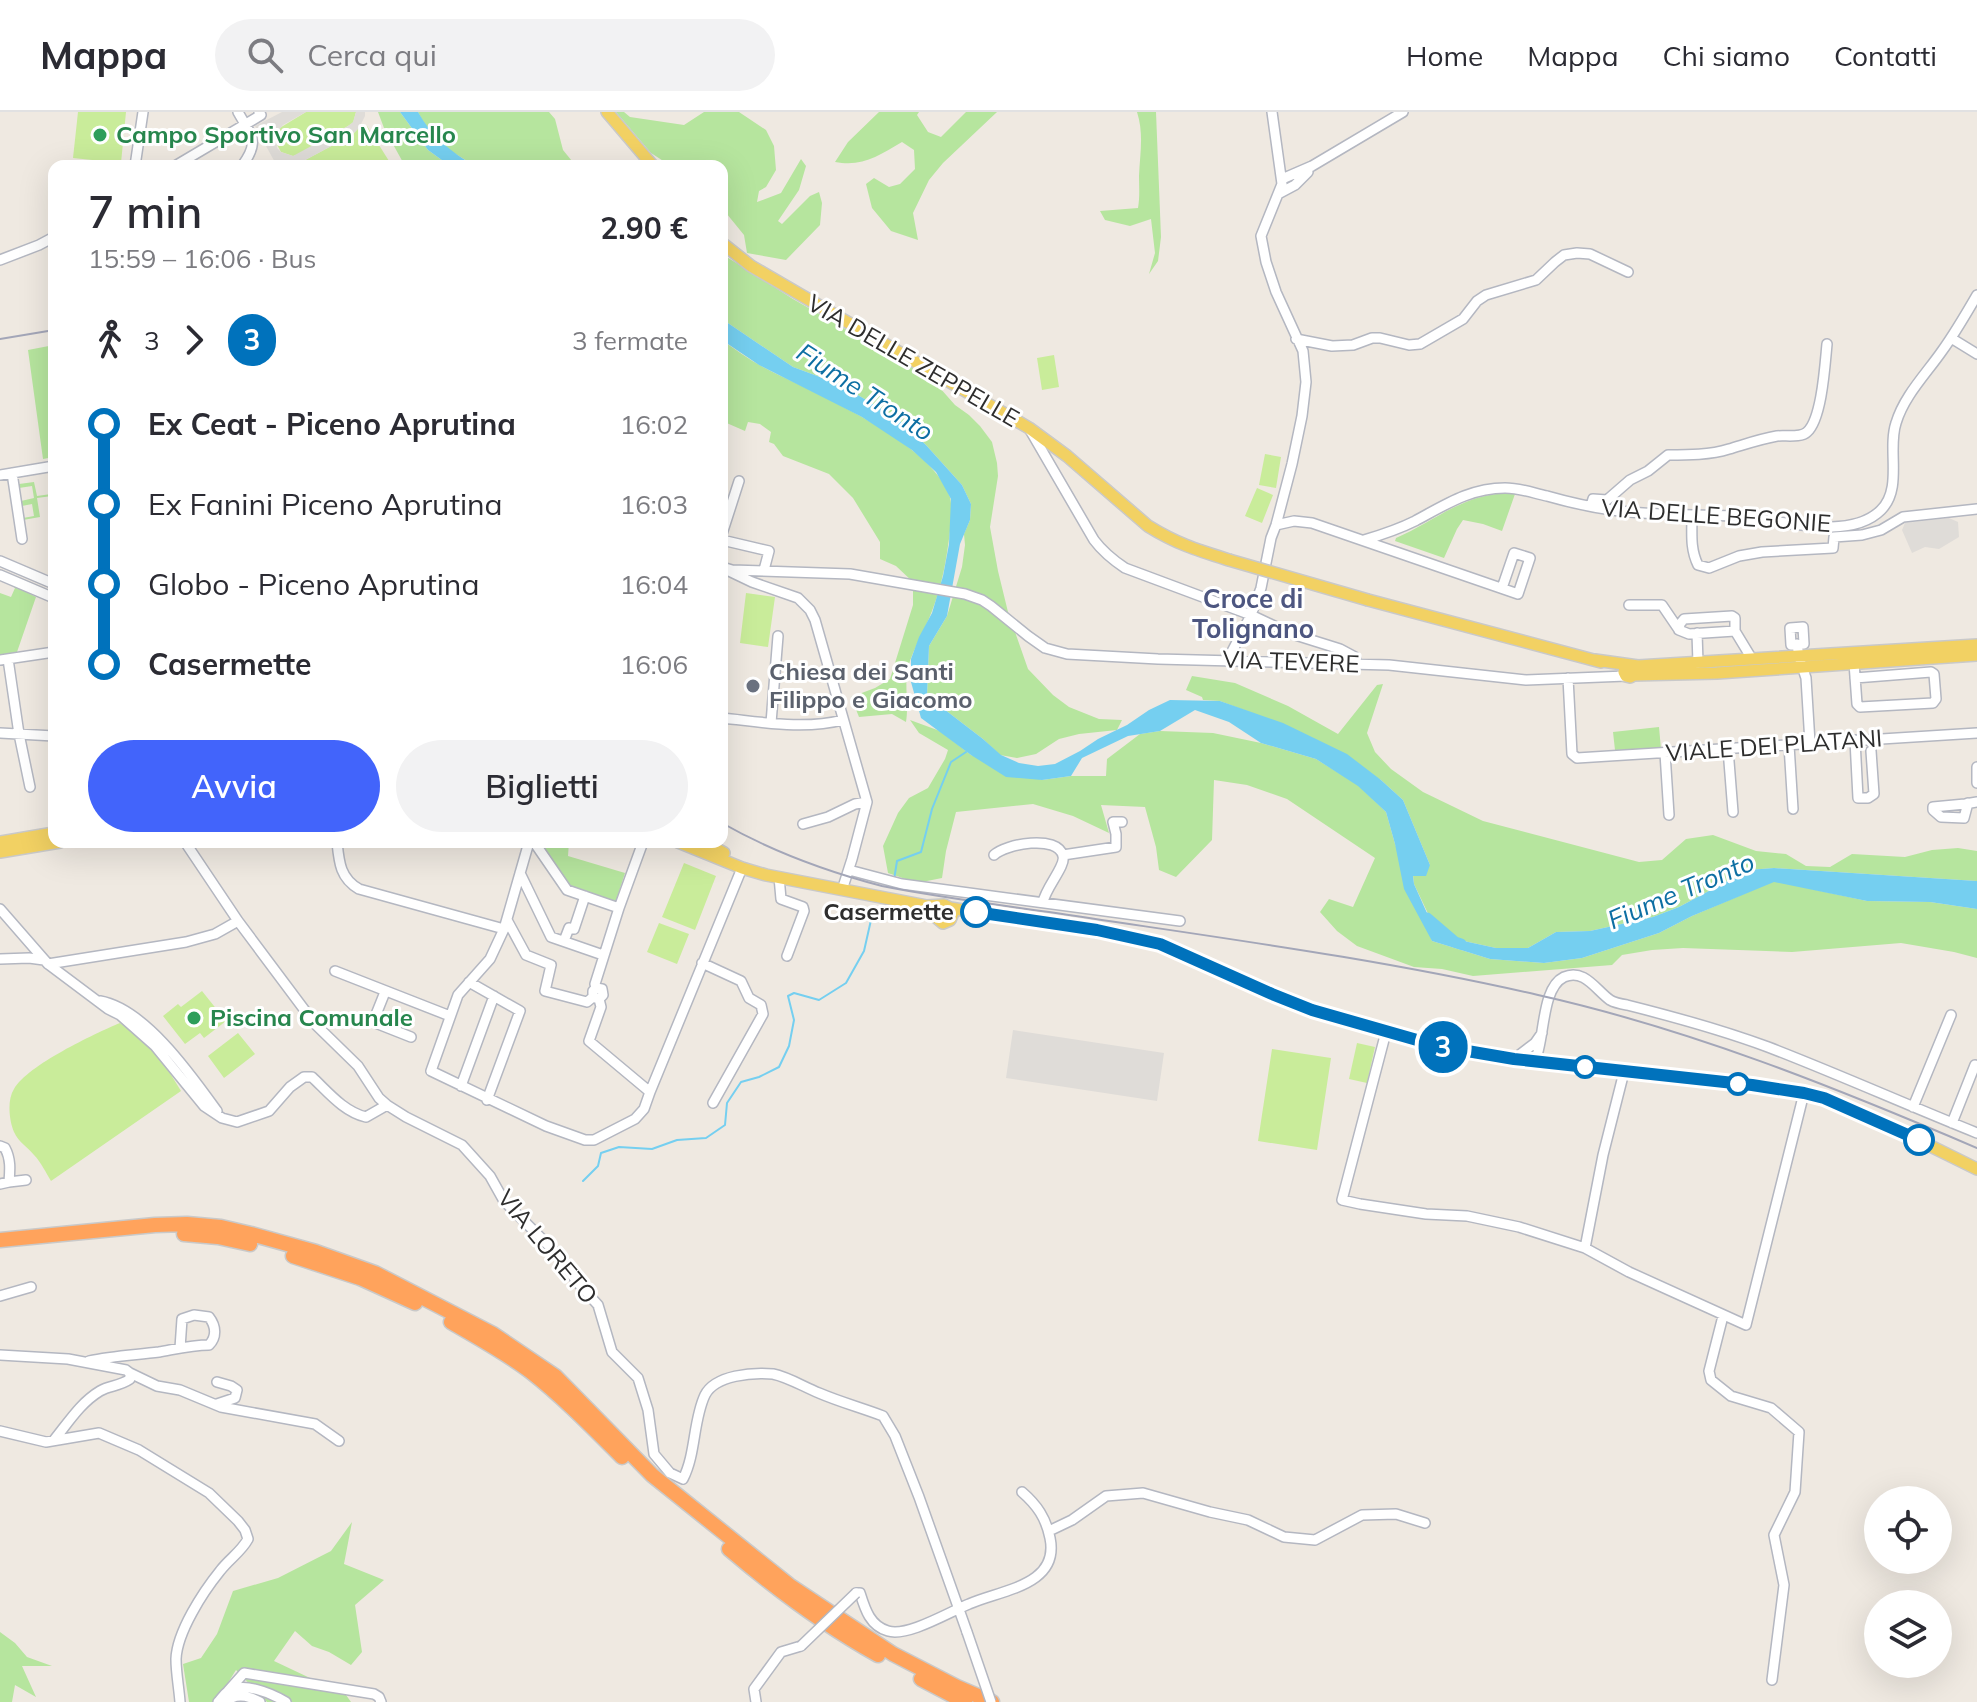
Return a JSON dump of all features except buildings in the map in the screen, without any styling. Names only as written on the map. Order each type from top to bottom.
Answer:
[{"type":"highway","points":[[0,1240],[187,1224],[251,1234],[375,1273],[493,1334],[555,1376],[652,1475],[789,1585],[958,1695]]},
{"type":"highway","points":[[0,1249],[163,1233],[187,1234],[249,1243],[360,1278],[419,1305],[502,1352],[531,1373],[577,1411],[641,1477],[782,1593],[858,1644],[958,1695],[992,1702]]},
{"type":"main road","points":[[607,112],[648,160]]},
{"type":"main road","name":"VIA DELLE ZEPPELLE","points":[[728,248],[776,282],[1029,428]]},
{"type":"main road","points":[[1029,428],[1067,456],[1148,526],[1175,543],[1626,671],[1691,674],[1800,656],[1854,663],[1977,645]]},
{"type":"main road","points":[[1626,671],[1800,656],[1977,655]]},
{"type":"main road","points":[[0,842],[48,834]]},
{"type":"main road","points":[[0,852],[48,844]]},
{"type":"main road","points":[[693,848],[742,868],[847,889]]},
{"type":"main road","points":[[715,848],[744,863],[879,898],[1097,930],[1160,944],[1298,1005],[1438,1046],[1514,1059],[1752,1085],[1824,1098],[1977,1169]]},
{"type":"street","points":[[136,160],[143,112]]},
{"type":"street","points":[[238,112],[254,145],[246,160]]},
{"type":"street","points":[[185,160],[261,115],[259,112]]},
{"type":"street","points":[[1227,661],[1261,588],[1302,416],[1306,382],[1303,351],[1276,292],[1261,236],[1267,216],[1280,193],[1282,179],[1272,112]]},
{"type":"street","points":[[1282,179],[1312,166],[1403,112]]},
{"type":"street","points":[[1280,193],[1295,185],[1312,166]]},
{"type":"street","points":[[0,260],[48,240]]},
{"type":"street","points":[[1296,339],[1332,346],[1353,345],[1372,338],[1420,344],[1463,319],[1486,295],[1536,280],[1564,255],[1590,254],[1628,272]]},
{"type":"street","name":"VIA DELLE BEGONIE","points":[[1364,540],[1397,529],[1453,499],[1487,489],[1517,488],[1591,506],[1649,514],[1735,516],[1819,527],[1864,522],[1882,509],[1891,494],[1892,439],[1901,410],[1977,295]]},
{"type":"street","points":[[1951,338],[1977,354]]},
{"type":"street","points":[[1591,506],[1593,499],[1607,500],[1630,480],[1668,455],[1716,452],[1756,440],[1803,435],[1809,431],[1818,411],[1827,344]]},
{"type":"street","name":"VIA DELLE ZEPPELLE","points":[[1029,428],[1094,540],[1114,561],[1289,633],[1350,653],[1357,664]]},
{"type":"street","points":[[0,475],[48,470]]},
{"type":"street","points":[[12,473],[22,539]]},
{"type":"street","points":[[728,517],[739,481]]},
{"type":"street","points":[[1692,516],[1694,556],[1698,565],[1709,568],[1739,556],[1762,552],[1833,548],[1834,537],[1881,530],[1903,517],[1977,509]]},
{"type":"street","points":[[1276,525],[1294,521],[1312,523],[1502,588]]},
{"type":"street","points":[[728,539],[769,551],[762,570],[756,576],[759,585]]},
{"type":"street","points":[[0,561],[48,582]]},
{"type":"street","points":[[728,568],[762,570]]},
{"type":"street","name":"VIA TEVERE","points":[[762,570],[844,574],[955,591],[982,600],[1036,642],[1055,652],[1158,659],[1413,667],[1526,680],[1626,671]]},
{"type":"street","points":[[728,571],[790,595],[804,603],[815,620],[867,802],[847,889]]},
{"type":"street","points":[[0,575],[48,596]]},
{"type":"street","points":[[34,590],[39,578]]},
{"type":"street","points":[[1629,605],[1662,605],[1680,631],[1735,631]]},
{"type":"street","points":[[1672,619],[1732,616],[1735,618],[1735,631],[1752,659]]},
{"type":"street","points":[[1680,631],[1684,619]]},
{"type":"street","points":[[1697,633],[1698,663]]},
{"type":"street","points":[[771,723],[778,636]]},
{"type":"street","points":[[30,787],[4,660],[48,653]]},
{"type":"street","points":[[1904,655],[1905,673]]},
{"type":"street","points":[[1800,656],[1806,678],[1810,743]]},
{"type":"street","points":[[1854,663],[1855,678],[1857,704],[1860,707],[1933,703],[1936,699],[1934,674],[1931,672],[1855,678]]},
{"type":"street","name":"VIALE DEI PLATANI","points":[[1568,678],[1572,754],[1583,758],[1977,733]]},
{"type":"street","points":[[728,719],[818,725],[843,720]]},
{"type":"street","points":[[0,733],[48,736]]},
{"type":"street","points":[[1855,740],[1858,798],[1868,798],[1874,794],[1871,751]]},
{"type":"street","points":[[1789,745],[1793,809]]},
{"type":"street","points":[[1728,749],[1733,812]]},
{"type":"street","points":[[1665,753],[1669,815]]},
{"type":"street","points":[[1977,767],[1977,783]]},
{"type":"street","points":[[803,824],[867,802]]},
{"type":"street","points":[[1063,855],[1116,847],[1113,822],[1122,822]]},
{"type":"street","points":[[994,855],[1000,849],[1041,843],[1059,849],[1063,864],[1045,893],[1043,902]]},
{"type":"street","name":"VIA LORETO","points":[[189,848],[238,921],[315,1024],[358,1066],[379,1098],[462,1145],[490,1176],[504,1201],[560,1257],[598,1305],[612,1352],[638,1378],[648,1410],[654,1454],[670,1473],[683,1479],[689,1468],[706,1393],[717,1383],[741,1374],[775,1374],[883,1416],[895,1436],[919,1497],[992,1702]]},
{"type":"street","points":[[338,848],[343,876],[359,889],[505,924],[526,955],[551,965],[545,991],[587,1002],[596,995]]},
{"type":"street","points":[[530,848],[490,959],[458,995],[431,1071],[487,1100],[585,1140],[594,1140],[635,1119],[644,1109],[742,868]]},
{"type":"street","points":[[536,848],[567,890],[619,908]]},
{"type":"street","points":[[641,848],[595,984],[601,1007],[589,1041],[650,1092]]},
{"type":"street","points":[[849,870],[902,884],[1180,921]]},
{"type":"street","points":[[520,873],[551,937],[603,955]]},
{"type":"street","points":[[779,877],[781,899],[803,907],[804,911],[787,956]]},
{"type":"street","points":[[564,941],[569,928],[574,929],[585,896]]},
{"type":"street","points":[[0,909],[46,962],[108,1009],[123,1013],[178,1065],[204,1106],[222,1118],[237,1122],[263,1113],[266,1107],[272,1106],[304,1077],[312,1077],[341,1105],[357,1115],[366,1117],[387,1105]]},
{"type":"street","points":[[0,959],[29,958],[46,962],[186,942],[215,934],[238,921]]},
{"type":"street","points":[[702,963],[741,981],[745,994],[761,1005],[763,1014],[713,1103]]},
{"type":"street","points":[[335,971],[450,1016]]},
{"type":"street","points":[[1535,1061],[1550,993],[1559,980],[1571,975],[1581,976],[1615,1002],[1682,1019],[1766,1046],[1977,1133]]},
{"type":"street","points":[[469,982],[520,1011],[487,1100]]},
{"type":"street","points":[[385,992],[373,1022],[411,1037]]},
{"type":"street","points":[[461,1086],[494,996]]},
{"type":"street","points":[[1913,1107],[1951,1015]]},
{"type":"street","points":[[1386,1032],[1342,1200],[1411,1212],[1477,1218],[1519,1227],[1585,1248],[1629,1272],[1746,1325],[1804,1093]]},
{"type":"street","points":[[1514,1059],[1539,1040]]},
{"type":"street","points":[[1539,1040],[1555,1063]]},
{"type":"street","points":[[1952,1123],[1975,1065]]},
{"type":"street","points":[[1585,1248],[1603,1155],[1624,1072]]},
{"type":"street","points":[[0,1146],[9,1155],[11,1169],[4,1183]]},
{"type":"street","points":[[4,1183],[26,1180]]},
{"type":"street","points":[[0,1296],[31,1287]]},
{"type":"street","points":[[85,1362],[209,1345],[215,1332],[209,1317],[194,1315],[182,1319],[180,1348]]},
{"type":"street","points":[[1723,1316],[1709,1371],[1711,1380],[1731,1396],[1771,1408],[1799,1432],[1795,1492],[1774,1535],[1784,1585],[1772,1680]]},
{"type":"street","points":[[0,1355],[36,1356],[126,1370],[157,1386],[180,1390],[234,1410],[315,1424],[339,1441]]},
{"type":"street","points":[[54,1440],[85,1401],[103,1389],[120,1386],[130,1379],[130,1373]]},
{"type":"street","points":[[217,1382],[237,1390],[235,1398],[217,1404]]},
{"type":"street","points":[[0,1431],[46,1442],[99,1433],[139,1450],[209,1493],[245,1530],[248,1539],[244,1547],[215,1577],[178,1642],[176,1660],[180,1702]]},
{"type":"street","points":[[756,1702],[754,1689],[781,1652],[801,1646],[856,1593],[860,1593],[867,1613],[877,1625],[895,1633],[909,1630],[981,1598],[1022,1586],[1041,1573],[1051,1560],[1049,1531],[1038,1507],[1022,1492]]},
{"type":"street","points":[[1049,1531],[1072,1520],[1106,1496],[1143,1493],[1248,1520],[1284,1537],[1315,1540],[1362,1515],[1396,1514],[1425,1523]]},
{"type":"street","points":[[218,1702],[244,1673],[374,1694],[381,1702]]},
{"type":"street","points":[[228,1691],[251,1688],[286,1702]]},
{"type":"street","points":[[226,1702],[239,1695],[260,1702]]},
{"type":"green space","name":"Campo Sportivo San Marcello","points":[[78,112],[126,112],[121,160],[73,158]]},
{"type":"green space","points":[[306,112],[356,112],[353,123],[300,154],[293,156],[281,152],[275,141],[278,129]]},
{"type":"green space","points":[[378,112],[400,112],[428,150],[442,160],[402,160]]},
{"type":"green space","points":[[418,112],[549,112],[555,119],[563,150],[571,160],[465,160],[443,146],[426,127]]},
{"type":"green space","points":[[616,112],[684,125],[704,112],[739,112],[766,130],[774,146],[776,170],[766,187],[759,191],[757,202],[781,193],[801,159],[806,166],[799,190],[778,221],[782,224],[810,196],[819,192],[822,203],[820,225],[786,260],[747,253],[744,235],[728,215],[728,160],[662,160],[651,153]]},
{"type":"green space","points":[[879,112],[919,112],[917,115],[928,132],[941,137],[966,112],[997,112],[929,180],[913,213],[918,240],[891,231],[872,208],[866,184],[874,178],[889,187],[900,184],[915,169],[914,150],[902,142],[862,162],[835,162],[848,142]]},
{"type":"green space","points":[[1137,112],[1156,112],[1161,237],[1158,261],[1149,274],[1155,253],[1151,219],[1130,226],[1105,220],[1100,211],[1138,208],[1141,136]]},
{"type":"green space","points":[[362,124],[367,126],[388,160],[305,160],[352,135]]},
{"type":"green space","points":[[728,258],[932,379],[955,405],[980,426],[992,442],[997,463],[998,476],[990,527],[998,571],[1008,612],[1028,669],[1069,707],[1099,719],[1122,720],[1117,730],[1059,739],[1036,754],[1017,758],[1000,755],[927,696],[929,646],[947,616],[962,567],[964,534],[970,520],[971,504],[962,485],[897,418],[839,384],[793,367],[728,323]]},
{"type":"green space","points":[[728,344],[757,364],[896,438],[939,476],[950,497],[947,554],[932,611],[908,667],[906,722],[892,714],[859,717],[851,697],[890,679],[913,605],[913,582],[896,566],[880,559],[880,542],[853,498],[829,474],[783,456],[769,442],[771,432],[760,424],[748,422],[745,431],[728,424]]},
{"type":"green space","points":[[48,346],[48,458],[43,459],[28,350]]},
{"type":"green space","points":[[1054,355],[1059,387],[1042,390],[1037,358]]},
{"type":"green space","points":[[1265,454],[1281,457],[1276,488],[1259,485]]},
{"type":"green space","points":[[34,482],[37,496],[48,494],[37,498],[40,517],[23,520],[34,516],[32,504],[22,506],[21,501],[34,498],[32,486],[19,488],[19,484]]},
{"type":"green space","points":[[1257,488],[1273,495],[1262,523],[1245,516]]},
{"type":"green space","points":[[1496,494],[1515,494],[1502,531],[1463,520],[1444,558],[1395,541],[1456,506]]},
{"type":"green space","points":[[9,583],[36,597],[17,652],[0,655],[0,593],[11,597],[15,588]]},
{"type":"green space","points":[[746,593],[775,597],[768,647],[740,643]]},
{"type":"green space","points":[[1192,676],[1235,683],[1288,706],[1338,734],[1377,685],[1383,684],[1367,733],[1375,752],[1391,769],[1423,792],[1483,821],[1639,862],[1662,860],[1686,839],[1713,835],[1756,851],[1786,854],[1806,866],[1830,867],[1852,854],[1905,857],[1958,848],[1977,851],[1977,881],[1774,868],[1748,870],[1679,907],[1653,917],[1590,931],[1556,932],[1528,948],[1496,948],[1450,938],[1432,922],[1414,884],[1413,875],[1430,865],[1403,800],[1381,780],[1249,712],[1220,701],[1203,700],[1186,690]]},
{"type":"green space","points":[[910,720],[940,731],[971,755],[1042,780],[1106,776],[1107,759],[1140,734],[1160,731],[1213,733],[1316,759],[1358,785],[1386,812],[1432,941],[1490,959],[1544,963],[1582,958],[1659,933],[1774,881],[1867,901],[1930,902],[1977,909],[1977,958],[1901,943],[1792,952],[1683,948],[1652,950],[1622,955],[1612,965],[1473,976],[1414,967],[1357,946],[1337,931],[1320,912],[1329,899],[1353,907],[1375,858],[1287,799],[1247,785],[1214,780],[1212,840],[1176,877],[1159,870],[1145,807],[1101,805],[1109,833],[1073,816],[1033,804],[956,812],[942,878],[917,883],[888,873],[883,846],[898,813],[909,798],[928,788],[948,750],[919,733]]},
{"type":"green space","points":[[1659,727],[1661,749],[1615,750],[1613,732]]},
{"type":"green space","points":[[541,848],[569,848],[568,856],[625,873],[615,904],[571,890]]},
{"type":"green space","points":[[684,863],[716,876],[695,930],[662,917]]},
{"type":"green space","points":[[659,923],[689,934],[677,964],[647,952]]},
{"type":"green space","name":"Piscina Comunale","points":[[202,991],[226,1021],[204,1038],[200,1033],[185,1044],[163,1016]]},
{"type":"green space","points":[[120,1023],[160,1057],[181,1091],[51,1181],[39,1161],[14,1132],[10,1099],[14,1089],[47,1060]]},
{"type":"green space","points":[[238,1033],[255,1054],[224,1078],[208,1056]]},
{"type":"green space","points":[[1357,1043],[1375,1047],[1367,1083],[1349,1079]]},
{"type":"green space","points":[[1272,1049],[1331,1058],[1317,1150],[1258,1141]]},
{"type":"green space","points":[[352,1522],[344,1564],[384,1580],[355,1605],[362,1652],[351,1665],[312,1646],[295,1631],[274,1661],[346,1695],[351,1702],[267,1702],[236,1670],[216,1702],[189,1702],[183,1664],[201,1658],[217,1634],[233,1591],[278,1578],[331,1551]]},
{"type":"green space","points":[[0,1632],[27,1657],[52,1666],[22,1666],[36,1697],[15,1685],[12,1702],[0,1702]]},
{"type":"shaded area","points":[[282,112],[306,112],[283,125],[276,134],[277,148],[293,156],[348,126],[356,112],[365,112],[359,128],[352,135],[305,160],[274,160],[255,126]]},
{"type":"shaded area","points":[[1949,518],[1958,522],[1959,537],[1939,549],[1925,547],[1912,553],[1902,530],[1905,523]]},
{"type":"shaded area","points":[[1013,1030],[1164,1053],[1157,1101],[1006,1078]]},
{"type":"water","points":[[400,112],[418,112],[429,129],[466,160],[442,160],[428,150]]},
{"type":"water","points":[[728,323],[793,367],[839,384],[897,418],[962,485],[971,504],[970,520],[960,544],[947,616],[929,646],[927,696],[1001,755],[1019,763],[1038,766],[1055,764],[1170,700],[1220,701],[1283,723],[1347,754],[1403,800],[1430,865],[1426,876],[1413,876],[1431,922],[1450,938],[1496,948],[1528,948],[1556,932],[1590,931],[1653,917],[1679,907],[1748,870],[1774,868],[1977,881],[1977,909],[1930,902],[1867,901],[1774,882],[1659,933],[1582,958],[1544,963],[1490,959],[1432,941],[1404,889],[1386,812],[1358,786],[1316,759],[1261,743],[1229,722],[1195,710],[1160,731],[1128,736],[1082,758],[1071,776],[1042,780],[1006,777],[921,718],[911,682],[911,659],[932,613],[949,544],[951,499],[936,472],[912,450],[862,417],[759,365],[728,344]]},
{"type":"waterway","points":[[894,880],[897,861],[921,852],[932,809],[951,762],[966,752]]},
{"type":"waterway","points":[[583,1181],[598,1166],[601,1153],[619,1147],[652,1149],[677,1140],[706,1138],[725,1125],[727,1103],[741,1082],[779,1067],[789,1046],[794,1020],[788,996],[794,993],[819,1000],[846,983],[864,951],[871,920],[888,912],[889,902]]},
{"type":"waterway","name":"Fiume Tronto","points":[[1427,918],[1461,944]]},
{"type":"railway","points":[[0,339],[48,331]]},
{"type":"railway","points":[[728,826],[800,860],[882,886],[1356,959],[1595,1009],[1761,1061],[1977,1148]]},
{"type":"bus line","name":"3","points":[[976,912],[1143,939],[1312,1010],[1438,1046],[1514,1059],[1804,1093],[1824,1098],[1919,1140]]},
{"type":"place","name":"Campo Sportivo San Marcello","points":[[100,135]]},
{"type":"place","name":"Chiesa dei Santi Filippo e Giacomo","points":[[753,686]]},
{"type":"place","name":"Casermette","points":[[976,912]]},
{"type":"place","name":"Piscina Comunale","points":[[194,1018]]},
{"type":"district","name":"Croce di Tolignano","points":[[1253,614]]}]
